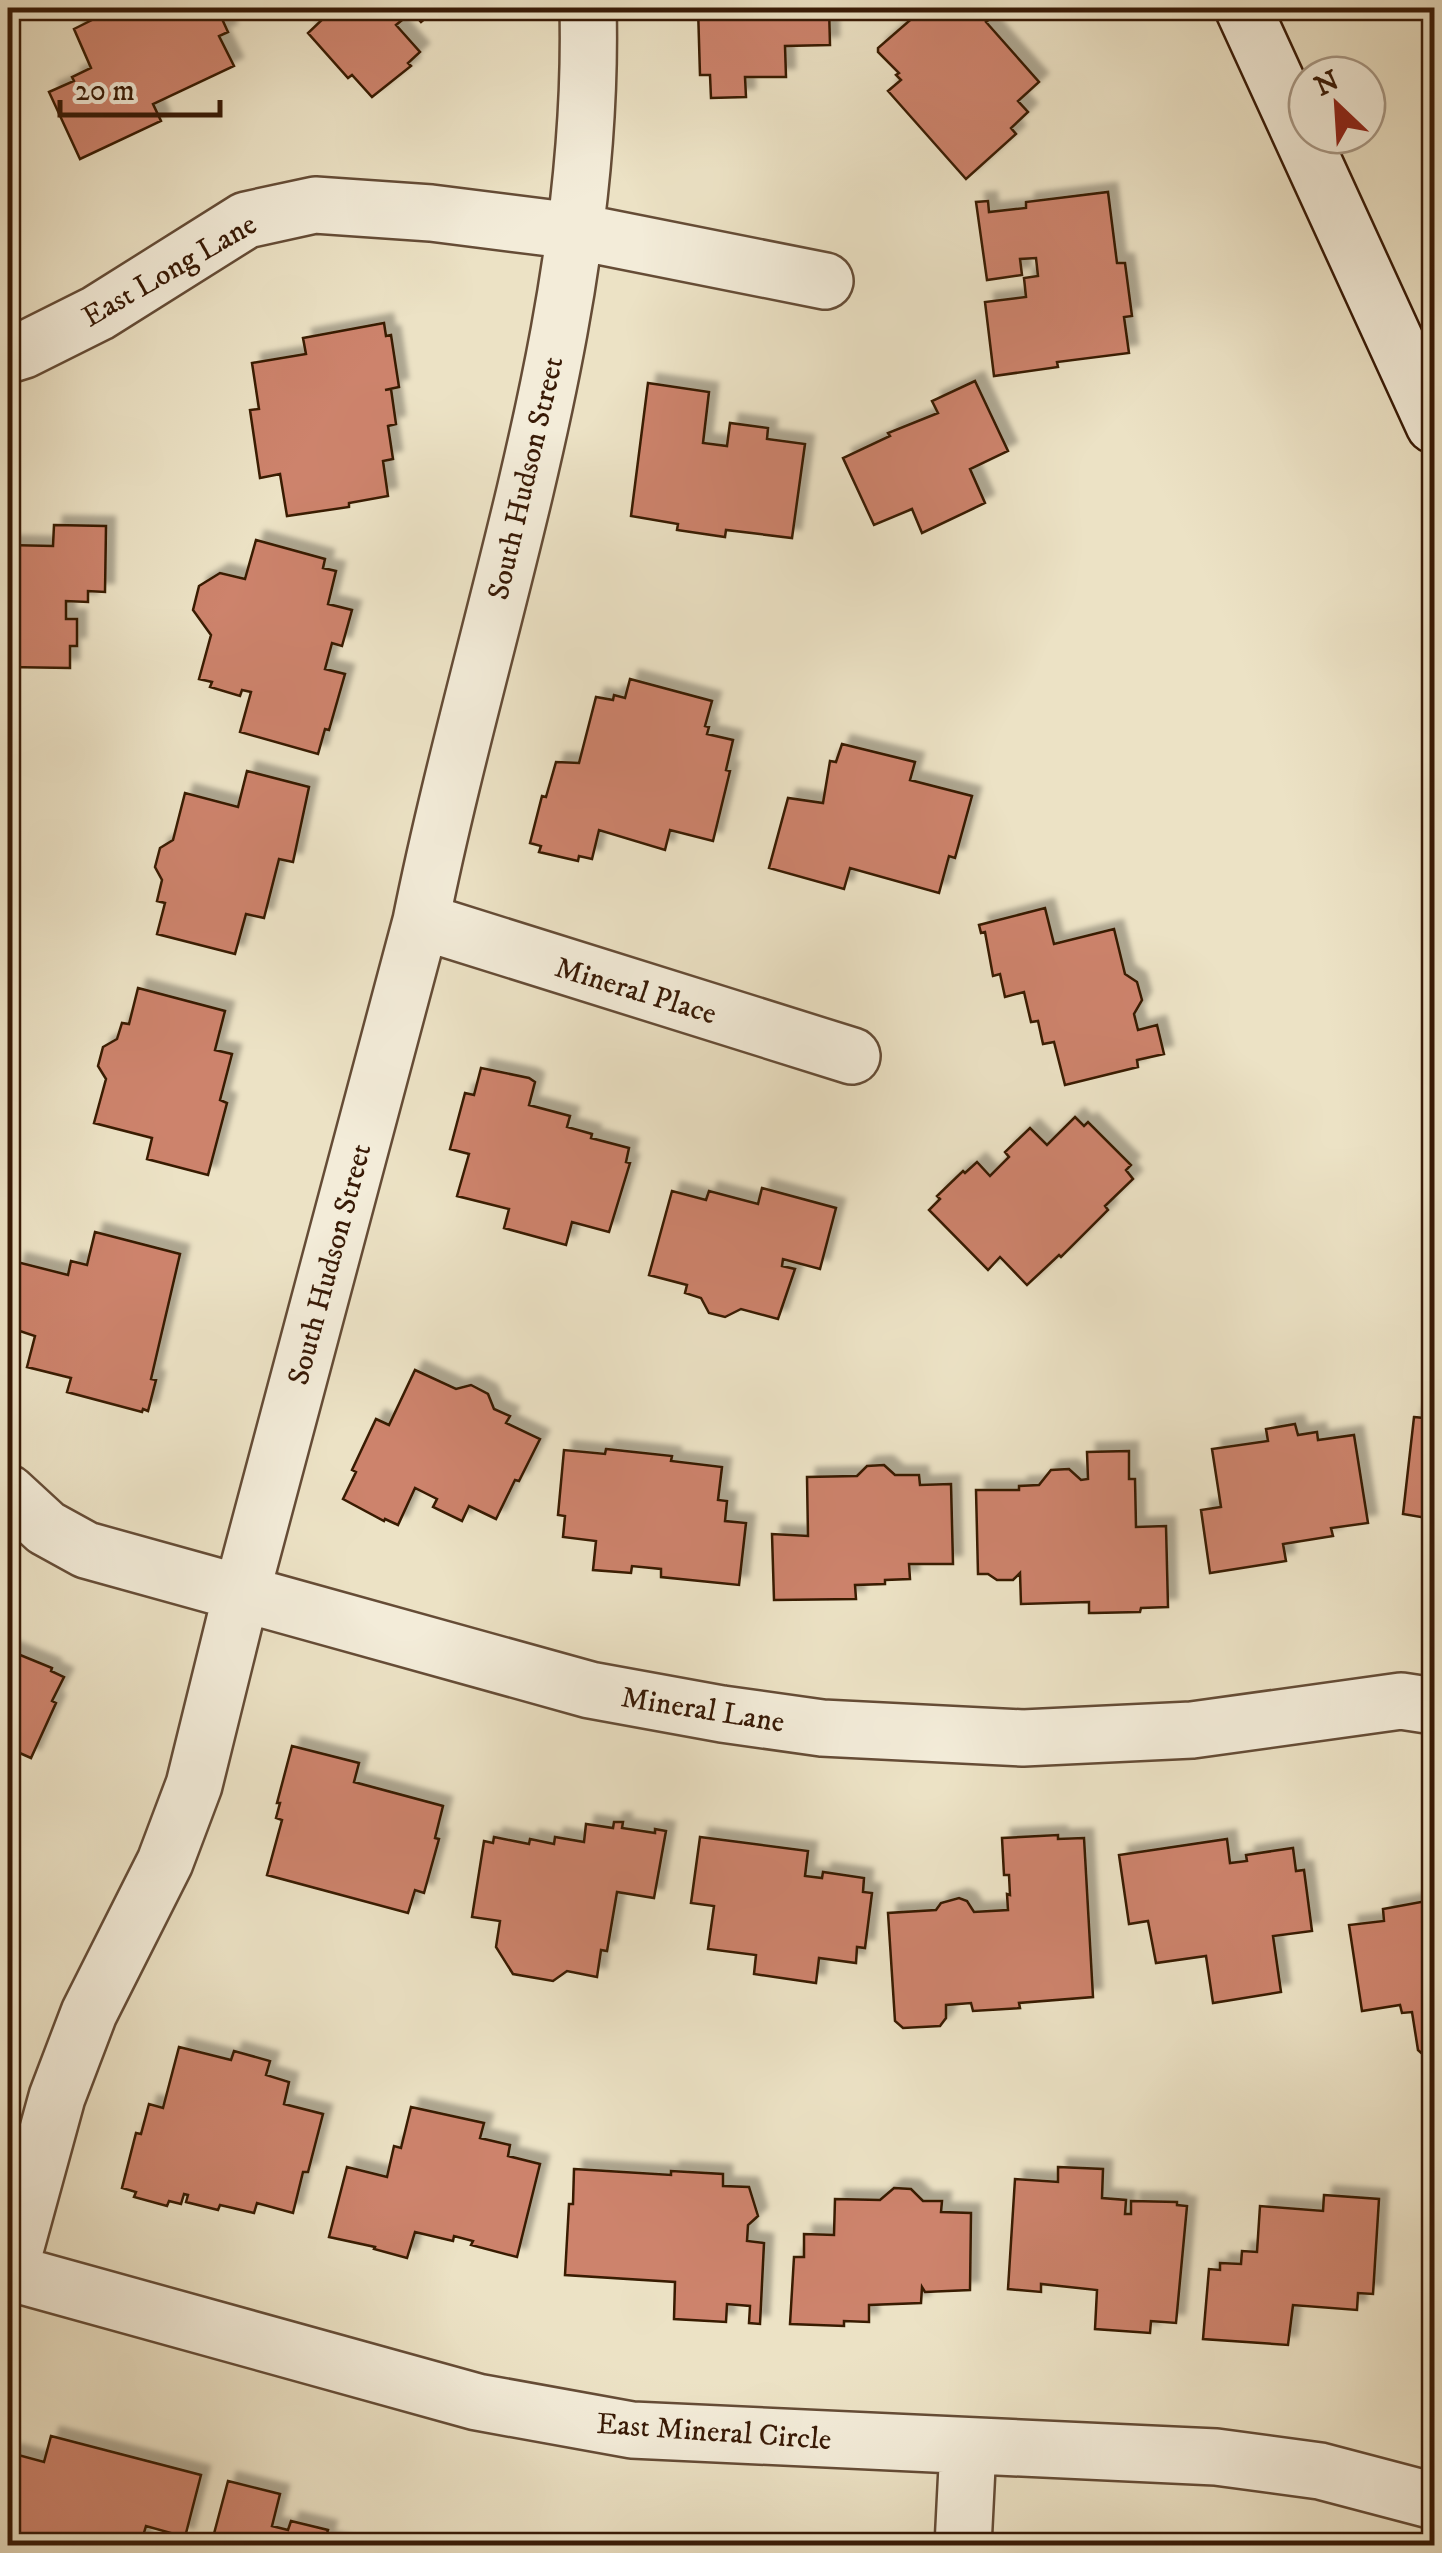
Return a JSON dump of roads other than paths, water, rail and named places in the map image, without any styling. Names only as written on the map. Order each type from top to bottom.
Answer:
[{"type":"street","name":"South Hudson Street","points":[[8,2272],[58,2097],[89,2013],[165,1862],[194,1786],[241,1595],[421,922],[441,821],[550,390],[584,142],[588,8]]},
{"type":"street","points":[[1243,8],[1434,425]]},
{"type":"street","name":"East Long Lane","points":[[8,355],[98,313],[246,220],[280,210],[334,206],[574,231]]},
{"type":"street","points":[[574,231],[826,281]]},
{"type":"street","name":"Mineral Place","points":[[421,922],[852,1056]]},
{"type":"street","name":"Mineral Lane","points":[[8,1493],[46,1528],[86,1550],[590,1690],[722,1714],[822,1728],[1023,1738],[1192,1730],[1400,1701],[1434,1706]]},
{"type":"street","name":"East Mineral Circle","points":[[8,2272],[476,2402],[632,2430],[1216,2457],[1320,2472],[1434,2501]]},
{"type":"street","points":[[963,2546],[968,2447]]}]
